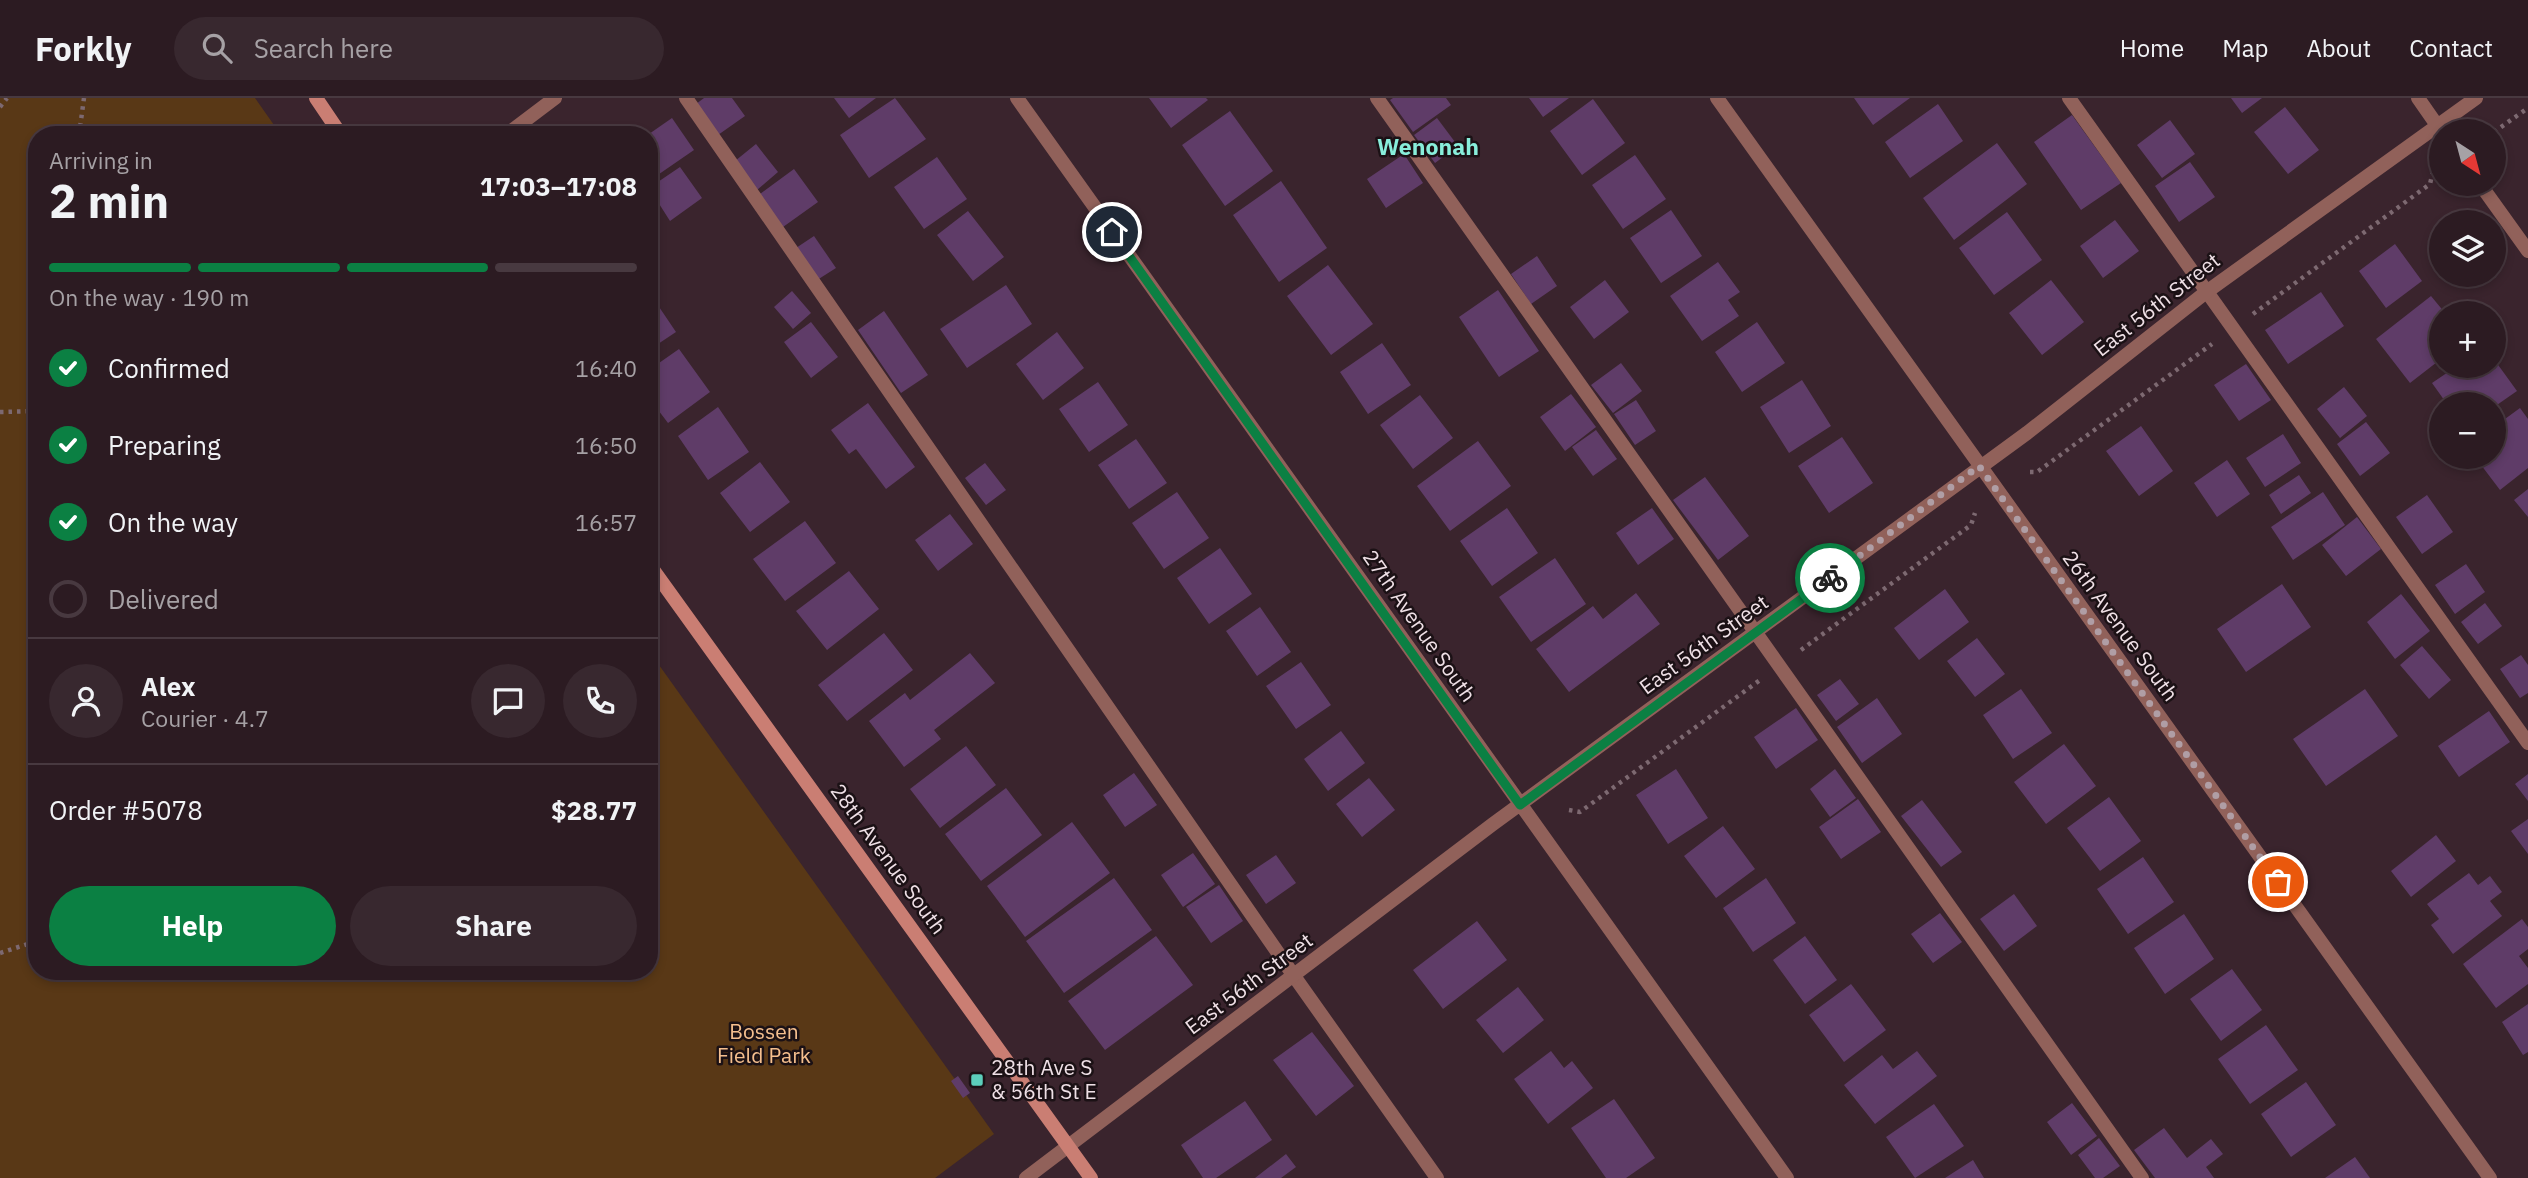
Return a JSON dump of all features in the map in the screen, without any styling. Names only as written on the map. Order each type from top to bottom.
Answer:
[{"type":"street","points":[[316,98],[335,126]]},
{"type":"street","points":[[518,126],[555,98]]},
{"type":"street","points":[[686,98],[1437,1178]]},
{"type":"street","name":"27th Avenue South","points":[[1017,98],[1787,1178]]},
{"type":"street","points":[[1377,98],[2142,1178]]},
{"type":"street","name":"26th Avenue South","points":[[1717,98],[2490,1178]]},
{"type":"street","points":[[2069,98],[2205,293],[2528,743]]},
{"type":"street","points":[[2418,98],[2433,119]]},
{"type":"street","name":"East 56th Street","points":[[2452,119],[2476,98]]},
{"type":"street","name":"East 56th Street","points":[[1026,1178],[1520,805],[2027,433],[2205,293],[2429,137]]},
{"type":"street","points":[[2489,196],[2528,251]]},
{"type":"street","name":"28th Avenue South","points":[[658,576],[1091,1178]]},
{"type":"path","points":[[0,107],[6,98]]},
{"type":"path","points":[[80,126],[85,98]]},
{"type":"path","points":[[2506,122],[2528,108]]},
{"type":"path","points":[[0,412],[28,413]]},
{"type":"path","points":[[0,953],[28,944]]},
{"type":"green space","name":"Bossen Field Park","points":[[0,98],[255,98],[275,126],[28,126],[28,980],[658,980],[658,664],[994,1134],[935,1178],[0,1178]]},
{"type":"building","points":[[704,98],[732,98],[745,116],[718,135],[696,104]]},
{"type":"building","points":[[834,98],[876,98],[849,118]]},
{"type":"building","points":[[895,98],[926,139],[869,178],[840,135]]},
{"type":"building","points":[[1149,98],[1206,98],[1208,100],[1171,128]]},
{"type":"building","points":[[1446,98],[1451,105],[1413,132],[1390,100]]},
{"type":"building","points":[[1529,98],[1569,98],[1543,117]]},
{"type":"building","points":[[1854,98],[1910,98],[1873,125]]},
{"type":"building","points":[[2231,98],[2262,98],[2242,113]]},
{"type":"building","points":[[1593,99],[1625,143],[1582,175],[1550,131]]},
{"type":"building","points":[[1938,104],[1963,141],[1910,178],[1885,142]]},
{"type":"building","points":[[2285,107],[2319,150],[2288,174],[2254,132]]},
{"type":"building","points":[[1230,111],[1273,171],[1225,206],[1182,145]]},
{"type":"building","points":[[2072,115],[2121,183],[2081,210],[2034,142]]},
{"type":"building","points":[[672,118],[694,150],[658,175],[658,128]]},
{"type":"building","points":[[1437,118],[1458,146],[1435,163],[1414,135]]},
{"type":"building","points":[[2170,120],[2195,154],[2162,178],[2137,145]]},
{"type":"building","points":[[1997,143],[2027,184],[1954,240],[1923,198]]},
{"type":"building","points":[[756,144],[778,172],[757,190],[735,161]]},
{"type":"building","points":[[1404,154],[1423,183],[1386,208],[1367,179]]},
{"type":"building","points":[[1635,155],[1666,199],[1623,229],[1592,185]]},
{"type":"building","points":[[937,157],[967,199],[924,229],[894,187]]},
{"type":"building","points":[[2190,162],[2215,197],[2179,222],[2155,186]]},
{"type":"building","points":[[680,167],[702,198],[670,221],[658,202],[658,182]]},
{"type":"building","points":[[794,169],[818,202],[783,227],[760,194]]},
{"type":"building","points":[[1281,181],[1327,248],[1279,282],[1233,215]]},
{"type":"building","points":[[1671,210],[1702,256],[1661,283],[1630,238]]},
{"type":"building","points":[[968,211],[1004,257],[973,281],[937,235]]},
{"type":"building","points":[[2007,212],[2042,260],[1994,295],[1959,248]]},
{"type":"building","points":[[2115,220],[2139,251],[2103,278],[2080,246]]},
{"type":"building","points":[[814,236],[836,268],[814,282],[793,250]]},
{"type":"building","points":[[2395,244],[2422,281],[2386,308],[2359,271]]},
{"type":"building","points":[[1537,256],[1557,286],[1531,304],[1511,274]]},
{"type":"building","points":[[1718,262],[1740,292],[1728,300],[1739,316],[1702,341],[1670,296]]},
{"type":"building","points":[[1328,265],[1373,324],[1331,355],[1287,296]]},
{"type":"building","points":[[1605,280],[1629,312],[1594,339],[1570,307]]},
{"type":"building","points":[[2051,280],[2084,322],[2042,355],[2009,313]]},
{"type":"building","points":[[1006,285],[1032,324],[967,368],[940,329]]},
{"type":"building","points":[[1498,290],[1539,351],[1499,377],[1459,317]]},
{"type":"building","points":[[792,291],[811,313],[793,329],[774,307]]},
{"type":"building","points":[[2321,292],[2344,326],[2288,364],[2265,330]]},
{"type":"building","points":[[2431,296],[2435,301],[2429,301],[2429,368],[2410,383],[2376,339]]},
{"type":"building","points":[[658,305],[676,332],[658,344]]},
{"type":"building","points":[[884,311],[928,375],[901,393],[858,330]]},
{"type":"building","points":[[811,322],[838,357],[811,378],[784,342]]},
{"type":"building","points":[[1757,322],[1785,363],[1742,392],[1715,352]]},
{"type":"building","points":[[1057,332],[1084,368],[1043,400],[1016,364]]},
{"type":"building","points":[[1382,343],[1411,385],[1368,414],[1340,372]]},
{"type":"building","points":[[679,349],[710,392],[668,423],[658,410],[658,364]]},
{"type":"building","points":[[1621,363],[1642,391],[1613,413],[1591,385]]},
{"type":"building","points":[[2246,364],[2271,400],[2239,421],[2214,385]]},
{"type":"building","points":[[2506,376],[2517,391],[2506,399],[2506,392],[2438,392],[2432,383],[2439,378],[2506,378]]},
{"type":"building","points":[[1802,380],[1831,426],[1789,453],[1760,407]]},
{"type":"building","points":[[1098,382],[1128,425],[1089,452],[1059,409]]},
{"type":"building","points":[[2344,387],[2367,416],[2340,438],[2317,409]]},
{"type":"building","points":[[1571,394],[1596,427],[1565,451],[1540,417]]},
{"type":"building","points":[[1420,395],[1453,438],[1413,469],[1380,425]]},
{"type":"building","points":[[1636,400],[1656,431],[1635,445],[1614,414]]},
{"type":"building","points":[[868,403],[915,467],[886,489],[856,449],[849,454],[831,430]]},
{"type":"building","points":[[718,407],[749,452],[708,480],[678,436]]},
{"type":"building","points":[[2520,408],[2528,419],[2528,468],[2500,490],[2484,469],[2506,469],[2506,418]]},
{"type":"building","points":[[2366,422],[2390,453],[2360,476],[2337,444]]},
{"type":"building","points":[[2141,426],[2173,471],[2139,496],[2106,451]]},
{"type":"building","points":[[1596,430],[1617,459],[1593,476],[1572,447]]},
{"type":"building","points":[[2283,434],[2301,463],[2265,487],[2246,458]]},
{"type":"building","points":[[1842,437],[1873,483],[1829,513],[1798,466]]},
{"type":"building","points":[[1136,439],[1167,483],[1129,509],[1098,465]]},
{"type":"building","points":[[1478,441],[1511,486],[1450,531],[1417,486]]},
{"type":"building","points":[[2227,460],[2250,494],[2217,517],[2194,483]]},
{"type":"building","points":[[760,462],[790,502],[750,532],[720,493]]},
{"type":"building","points":[[985,463],[1006,490],[986,505],[965,478]]},
{"type":"building","points":[[2299,475],[2311,493],[2281,514],[2269,495]]},
{"type":"building","points":[[1705,477],[1749,536],[1718,560],[1673,500]]},
{"type":"building","points":[[2528,489],[2528,517],[2514,500]]},
{"type":"building","points":[[1177,492],[1209,538],[1164,569],[1132,523]]},
{"type":"building","points":[[2323,492],[2345,525],[2293,560],[2271,527]]},
{"type":"building","points":[[2427,495],[2453,532],[2422,554],[2396,517]]},
{"type":"building","points":[[1507,508],[1538,553],[1492,586],[1460,541]]},
{"type":"building","points":[[1652,508],[1674,539],[1638,565],[1616,533]]},
{"type":"building","points":[[950,514],[973,544],[938,571],[915,540]]},
{"type":"building","points":[[2357,517],[2381,549],[2346,576],[2322,545]]},
{"type":"building","points":[[805,521],[836,563],[785,601],[753,559]]},
{"type":"building","points":[[1220,548],[1252,594],[1209,624],[1177,578]]},
{"type":"building","points":[[1555,558],[1586,604],[1531,642],[1499,597]]},
{"type":"building","points":[[2466,564],[2485,592],[2455,614],[2435,585]]},
{"type":"building","points":[[849,571],[879,609],[827,650],[796,611]]},
{"type":"building","points":[[2282,584],[2311,627],[2246,672],[2217,629]]},
{"type":"building","points":[[1945,589],[1969,622],[1919,660],[1894,628]]},
{"type":"building","points":[[1636,593],[1660,624],[1569,692],[1536,649],[1593,606],[1603,619]]},
{"type":"building","points":[[2401,594],[2430,631],[2395,659],[2367,622]]},
{"type":"building","points":[[2485,603],[2502,626],[2478,644],[2461,622]]},
{"type":"building","points":[[1260,607],[1291,652],[1257,676],[1226,631]]},
{"type":"building","points":[[884,633],[913,670],[847,721],[818,685]]},
{"type":"building","points":[[1977,638],[2005,674],[1975,697],[1947,661]]},
{"type":"building","points":[[2422,646],[2451,680],[2429,699],[2400,665]]},
{"type":"building","points":[[970,653],[995,683],[934,730],[941,739],[904,767],[869,721],[905,693],[910,700]]},
{"type":"building","points":[[2521,655],[2528,665],[2528,693],[2520,698],[2500,669]]},
{"type":"building","points":[[1301,662],[1331,705],[1296,729],[1266,686]]},
{"type":"building","points":[[1840,679],[1859,704],[1836,721],[1817,695]]},
{"type":"building","points":[[2021,689],[2052,733],[2013,759],[1983,715]]},
{"type":"building","points":[[2365,689],[2398,736],[2326,786],[2293,739]]},
{"type":"building","points":[[1877,698],[1902,734],[1862,763],[1837,727]]},
{"type":"building","points":[[1796,708],[1818,740],[1776,769],[1754,737]]},
{"type":"building","points":[[2489,711],[2510,742],[2459,777],[2438,746]]},
{"type":"building","points":[[1341,731],[1365,763],[1328,791],[1304,759]]},
{"type":"building","points":[[2064,744],[2096,786],[2046,824],[2014,782]]},
{"type":"building","points":[[966,746],[996,785],[940,828],[910,789]]},
{"type":"building","points":[[1676,769],[1708,818],[1668,844],[1636,795]]},
{"type":"building","points":[[1835,769],[1856,798],[1830,817],[1810,789]]},
{"type":"building","points":[[1134,773],[1157,805],[1125,827],[1103,795]]},
{"type":"building","points":[[2528,774],[2528,801],[2515,784]]},
{"type":"building","points":[[1369,778],[1395,810],[1362,837],[1336,804]]},
{"type":"building","points":[[1006,788],[1042,835],[981,881],[945,834]]},
{"type":"building","points":[[2109,797],[2141,841],[2100,871],[2067,828]]},
{"type":"building","points":[[1858,799],[1881,832],[1841,859],[1819,827]]},
{"type":"building","points":[[1922,800],[1962,852],[1941,867],[1901,816]]},
{"type":"building","points":[[2528,819],[2528,854],[2511,831]]},
{"type":"building","points":[[1072,822],[1110,873],[1025,937],[987,886]]},
{"type":"building","points":[[1723,826],[1755,869],[1716,898],[1684,856]]},
{"type":"building","points":[[2436,835],[2456,861],[2411,897],[2391,871]]},
{"type":"building","points":[[1193,853],[1215,884],[1183,907],[1161,875]]},
{"type":"building","points":[[1276,855],[1296,883],[1266,904],[1246,875]]},
{"type":"building","points":[[2143,857],[2174,902],[2128,934],[2097,889]]},
{"type":"building","points":[[2469,873],[2478,885],[2490,876],[2502,892],[2490,901],[2502,916],[2453,954],[2431,925],[2439,919],[2427,904]]},
{"type":"building","points":[[1114,878],[1152,930],[1064,993],[1026,941]]},
{"type":"building","points":[[1766,878],[1796,923],[1753,952],[1723,908]]},
{"type":"building","points":[[1219,885],[1243,921],[1211,943],[1186,907]]},
{"type":"building","points":[[2014,894],[2037,926],[2004,951],[1980,919]]},
{"type":"building","points":[[1940,913],[1962,942],[1933,963],[1911,934]]},
{"type":"building","points":[[2184,914],[2214,959],[2165,994],[2134,948]]},
{"type":"building","points":[[2522,919],[2528,927],[2528,949],[2519,956],[2528,968],[2528,984],[2496,1008],[2463,964]]},
{"type":"building","points":[[1477,921],[1507,960],[1443,1009],[1413,970]]},
{"type":"building","points":[[1156,936],[1193,985],[1105,1050],[1068,1001]]},
{"type":"building","points":[[1805,936],[1837,980],[1805,1004],[1773,960]]},
{"type":"building","points":[[2232,969],[2262,1010],[2221,1041],[2190,999]]},
{"type":"building","points":[[1851,984],[1886,1030],[1844,1062],[1809,1015]]},
{"type":"building","points":[[1518,987],[1544,1020],[1503,1053],[1476,1020]]},
{"type":"building","points":[[2528,1004],[2528,1052],[2523,1055],[2502,1022]]},
{"type":"building","points":[[2266,1025],[2298,1070],[2250,1104],[2218,1059]]},
{"type":"building","points":[[1312,1032],[1354,1086],[1316,1116],[1273,1060]]},
{"type":"building","points":[[1551,1051],[1564,1068],[1572,1061],[1593,1088],[1548,1124],[1514,1079]]},
{"type":"building","points":[[1917,1051],[1937,1076],[1875,1124],[1844,1085],[1882,1055],[1893,1069]]},
{"type":"building","points":[[958,1076],[970,1093],[963,1098],[951,1081]]},
{"type":"building","points":[[2306,1082],[2336,1125],[2291,1157],[2261,1114]]},
{"type":"building","points":[[1614,1099],[1655,1158],[1626,1178],[1606,1178],[1571,1128]]},
{"type":"building","points":[[1245,1101],[1272,1140],[1216,1178],[1203,1178],[1181,1145]]},
{"type":"building","points":[[2072,1103],[2097,1136],[2071,1155],[2047,1122]]},
{"type":"building","points":[[1934,1104],[1964,1146],[1915,1178],[1886,1137]]},
{"type":"building","points":[[2164,1128],[2187,1158],[2211,1139],[2223,1154],[2206,1167],[2214,1178],[2155,1178],[2134,1150]]},
{"type":"building","points":[[2099,1138],[2120,1166],[2103,1178],[2095,1178],[2078,1155]]},
{"type":"building","points":[[1286,1154],[1296,1167],[1281,1178],[1255,1178]]},
{"type":"building","points":[[2355,1157],[2370,1178],[2325,1178]]},
{"type":"building","points":[[1973,1160],[1984,1178],[1945,1178]]},
{"type":"way so far","points":[[1830,578],[1979,466],[2278,882]]},
{"type":"place","name":"28th Ave S & 56th St E","points":[[977,1080]]},
{"type":"district","name":"Wenonah","points":[[1428,147]]},
{"type":"route","points":[[1112,232],[1520,805],[1830,578]]}]
